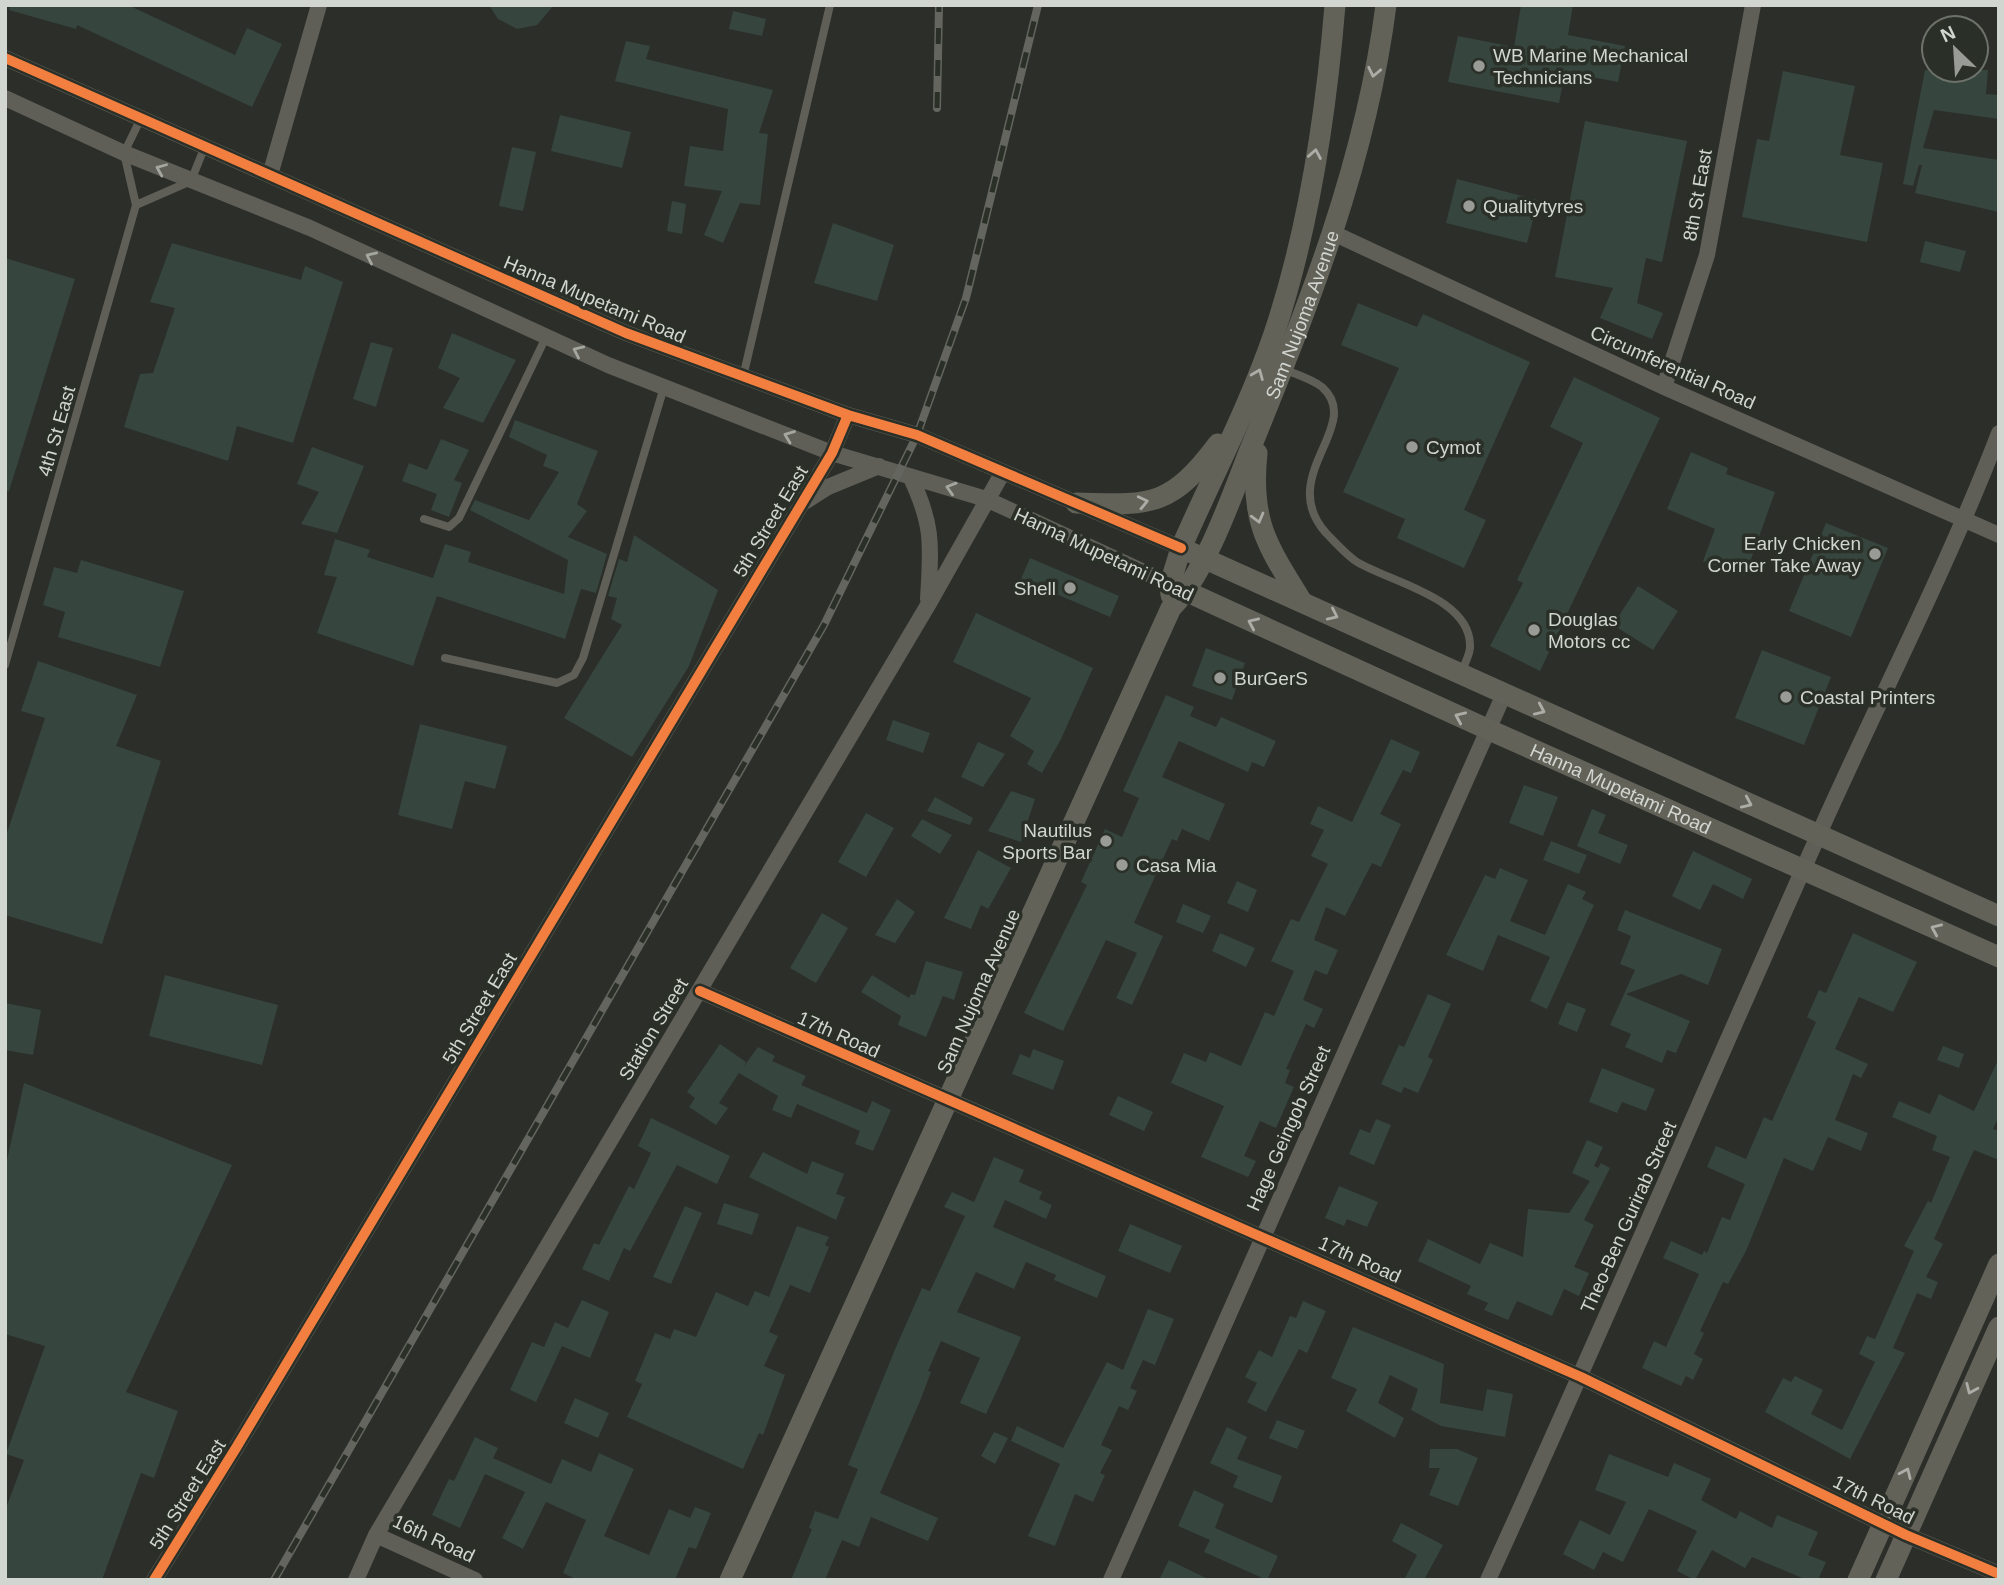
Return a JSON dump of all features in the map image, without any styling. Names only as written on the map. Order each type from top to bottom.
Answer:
[{"type":"main road","name":"Sam Nujoma Avenue","points":[[1179,588],[1181,548],[1244,409],[1273,334],[1304,219],[1330,65],[1335,5]]},
{"type":"main road","name":"Sam Nujoma Avenue","points":[[730,1580],[1179,588],[1203,557],[1260,426],[1349,188],[1386,5]]},
{"type":"main road","points":[[1304,219],[1322,234],[1333,233]]},
{"type":"main road","points":[[1076,503],[1140,505],[1174,492],[1200,467],[1244,409]]},
{"type":"main road","points":[[1260,426],[1253,487],[1255,510],[1277,562],[1301,600]]},
{"type":"main road","name":"Hanna Mupetami Road","points":[[1181,548],[1999,916]]},
{"type":"main road","name":"Hanna Mupetami Road","points":[[1179,588],[1487,729],[1999,957]]},
{"type":"main road","points":[[1858,1580],[1999,1264]]},
{"type":"main road","points":[[1886,1580],[1999,1327]]},
{"type":"street","points":[[270,175],[318,5]]},
{"type":"street","name":"8th St East","points":[[1664,387],[1707,255],[1753,5]]},
{"type":"street","name":"Hanna Mupetami Road","points":[[5,58],[626,333],[848,415],[917,435],[1181,548]]},
{"type":"street","name":"Hanna Mupetami Road","points":[[5,98],[124,153],[310,228],[546,337],[664,387],[832,453],[986,499],[1179,588]]},
{"type":"street","points":[[310,228],[322,199]]},
{"type":"street","name":"Circumferential Road","points":[[1333,233],[1664,387],[1999,535]]},
{"type":"street","name":"5th Street East","points":[[154,1580],[243,1437],[832,453],[848,415]]},
{"type":"street","name":"Theo-Ben Gurirab Street","points":[[1488,1580],[1581,1377],[1802,870],[1965,520],[1999,433]]},
{"type":"street","points":[[801,505],[828,487],[879,467]]},
{"type":"street","name":"Station Street","points":[[356,1580],[376,1535],[928,605],[1003,472]]},
{"type":"street","points":[[910,476],[923,503],[930,528],[928,605]]},
{"type":"street","name":"Hage Geingob Street","points":[[1111,1580],[1504,694]]},
{"type":"street","name":"17th Road","points":[[700,991],[947,1102],[1264,1236],[1581,1377],[1906,1535],[1999,1574]]},
{"type":"street","name":"16th Road","points":[[376,1535],[475,1580]]},
{"type":"lane","points":[[743,378],[830,5]]},
{"type":"lane","points":[[124,153],[141,118]]},
{"type":"lane","points":[[136,205],[191,181],[205,146]]},
{"type":"lane","name":"4th St East","points":[[5,666],[136,205],[124,153]]},
{"type":"lane","points":[[424,519],[449,527],[459,518],[546,337]]},
{"type":"lane","points":[[1283,369],[1320,386],[1331,398],[1336,414],[1307,491],[1312,510],[1324,531],[1356,561],[1443,602],[1455,612],[1468,632],[1471,648],[1460,675]]},
{"type":"lane","points":[[445,658],[557,683],[574,675],[583,657],[664,387]]},
{"type":"building","points":[[10,5],[128,5],[235,55],[247,28],[282,44],[252,107],[77,25],[76,29],[9,10]]},
{"type":"building","points":[[489,5],[554,5],[537,25],[517,29],[498,19]]},
{"type":"building","points":[[1521,5],[1573,5],[1568,35],[1625,46],[1618,82],[1565,72],[1559,103],[1448,82],[1458,36],[1514,47]]},
{"type":"building","points":[[733,11],[766,19],[762,36],[729,29]]},
{"type":"building","points":[[626,41],[650,46],[646,59],[773,90],[759,133],[768,134],[760,205],[740,203],[723,243],[704,235],[722,191],[684,186],[690,146],[723,151],[728,109],[615,81]]},
{"type":"building","points":[[1783,71],[1855,86],[1840,155],[1883,163],[1867,242],[1742,217],[1757,139],[1769,141]]},
{"type":"building","points":[[1922,84],[1987,84],[1986,94],[1999,95],[1999,119],[1934,110],[1923,148],[1999,160],[1999,212],[1915,193],[1922,165],[1919,165],[1913,186],[1903,184]]},
{"type":"building","points":[[560,115],[631,132],[622,168],[551,151]]},
{"type":"building","points":[[1585,121],[1687,141],[1662,262],[1646,258],[1637,303],[1663,313],[1652,339],[1600,318],[1613,288],[1555,277]]},
{"type":"building","points":[[512,147],[536,152],[523,211],[499,206]]},
{"type":"building","points":[[1457,179],[1538,200],[1527,243],[1446,223]]},
{"type":"building","points":[[672,201],[686,204],[682,234],[667,231]]},
{"type":"building","points":[[833,223],[894,245],[877,301],[814,283]]},
{"type":"building","points":[[1925,241],[1966,251],[1960,272],[1920,262]]},
{"type":"building","points":[[172,243],[301,280],[305,266],[343,282],[293,443],[237,426],[228,461],[124,427],[140,374],[153,373],[175,308],[150,302]]},
{"type":"building","points":[[5,258],[75,279],[9,491],[5,491]]},
{"type":"building","points":[[1358,303],[1417,327],[1423,314],[1530,362],[1464,510],[1486,520],[1464,568],[1397,538],[1405,519],[1343,492],[1399,368],[1341,345]]},
{"type":"building","points":[[452,333],[516,360],[483,423],[443,408],[460,378],[438,368]]},
{"type":"building","points":[[371,342],[393,348],[376,407],[353,399]]},
{"type":"building","points":[[1574,377],[1660,418],[1540,671],[1490,646],[1523,583],[1517,580],[1583,443],[1550,427]]},
{"type":"building","points":[[515,420],[598,451],[577,504],[587,511],[568,537],[607,554],[596,593],[581,589],[565,639],[437,596],[413,666],[317,633],[337,577],[324,575],[335,539],[370,550],[367,557],[433,578],[445,544],[471,552],[468,562],[564,594],[568,560],[470,510],[475,500],[529,520],[559,472],[543,466],[547,455],[509,437]]},
{"type":"building","points":[[441,439],[469,450],[454,480],[462,483],[449,517],[431,510],[437,494],[402,481],[409,463],[427,470]]},
{"type":"building","points":[[312,447],[364,466],[337,533],[301,524],[319,492],[297,484]]},
{"type":"building","points":[[1691,452],[1728,468],[1726,474],[1775,492],[1745,576],[1703,561],[1715,529],[1667,509]]},
{"type":"building","points":[[1826,523],[1888,548],[1851,637],[1789,611]]},
{"type":"building","points":[[634,535],[718,590],[689,666],[632,757],[564,718],[622,625],[611,619],[617,598],[608,596],[619,559],[627,562]]},
{"type":"building","points":[[1030,558],[1119,596],[1110,617],[1021,579]]},
{"type":"building","points":[[81,560],[184,591],[160,667],[58,637],[65,612],[43,605],[54,567],[77,573]]},
{"type":"building","points":[[1638,586],[1678,611],[1653,650],[1613,625]]},
{"type":"building","points":[[976,613],[1093,668],[1061,739],[1042,773],[1027,764],[1034,751],[1010,736],[1031,698],[953,662]]},
{"type":"building","points":[[1206,648],[1245,663],[1232,700],[1192,686]]},
{"type":"building","points":[[1762,650],[1831,677],[1804,745],[1735,718]]},
{"type":"building","points":[[38,661],[137,695],[116,746],[161,761],[102,944],[5,915],[5,839],[45,718],[21,711]]},
{"type":"building","points":[[1166,695],[1194,707],[1190,716],[1216,727],[1221,717],[1276,741],[1264,767],[1252,762],[1248,772],[1179,741],[1162,777],[1225,804],[1209,841],[1182,829],[1177,841],[1172,839],[1134,923],[1163,936],[1132,1005],[1116,998],[1137,953],[1106,940],[1063,1031],[1024,1013],[1087,885],[1081,882],[1105,829],[1122,837],[1139,798],[1123,791]]},
{"type":"building","points":[[893,720],[930,733],[923,753],[886,740]]},
{"type":"building","points":[[420,724],[507,746],[495,789],[465,781],[452,829],[398,815]]},
{"type":"building","points":[[1391,739],[1420,752],[1411,773],[1403,770],[1380,814],[1401,824],[1381,867],[1372,863],[1345,916],[1326,907],[1314,940],[1338,950],[1327,975],[1315,970],[1303,1000],[1323,1009],[1314,1028],[1306,1024],[1286,1069],[1290,1070],[1285,1083],[1294,1087],[1276,1128],[1260,1121],[1244,1156],[1256,1161],[1248,1177],[1201,1157],[1224,1106],[1171,1083],[1184,1053],[1206,1062],[1210,1052],[1241,1066],[1265,1012],[1274,1016],[1294,971],[1271,961],[1291,919],[1299,922],[1328,864],[1311,856],[1324,830],[1310,824],[1318,806],[1352,822]]},
{"type":"building","points":[[978,742],[1005,754],[983,787],[961,777]]},
{"type":"building","points":[[1524,785],[1558,797],[1543,836],[1509,823]]},
{"type":"building","points":[[1011,791],[1035,799],[1021,842],[988,831]]},
{"type":"building","points":[[935,797],[973,818],[970,825],[927,811]]},
{"type":"building","points":[[1592,809],[1606,815],[1598,833],[1628,845],[1620,864],[1577,846]]},
{"type":"building","points":[[866,813],[894,828],[866,877],[838,862]]},
{"type":"building","points":[[922,819],[952,835],[940,854],[911,836]]},
{"type":"building","points":[[1551,841],[1587,855],[1579,874],[1543,860]]},
{"type":"building","points":[[978,850],[1011,868],[988,909],[981,905],[971,929],[944,918]]},
{"type":"building","points":[[1693,851],[1752,879],[1743,899],[1713,884],[1700,910],[1672,896]]},
{"type":"building","points":[[1500,868],[1528,880],[1510,921],[1545,935],[1568,884],[1586,892],[1582,899],[1594,905],[1547,1009],[1530,1001],[1550,957],[1498,935],[1483,971],[1446,955],[1485,875],[1495,879]]},
{"type":"building","points":[[1237,881],[1257,890],[1248,912],[1227,903]]},
{"type":"building","points":[[897,899],[915,912],[895,943],[875,935]]},
{"type":"building","points":[[1183,904],[1211,916],[1203,933],[1176,922]]},
{"type":"building","points":[[1625,910],[1722,949],[1708,985],[1681,974],[1626,994],[1690,1021],[1676,1053],[1667,1050],[1662,1063],[1625,1047],[1631,1034],[1610,1025],[1635,970],[1620,964],[1631,936],[1617,930]]},
{"type":"building","points":[[822,913],[848,928],[816,983],[790,968]]},
{"type":"building","points":[[1220,933],[1255,948],[1246,967],[1212,951]]},
{"type":"building","points":[[1853,933],[1917,962],[1893,1012],[1859,997],[1835,1049],[1868,1064],[1861,1078],[1853,1074],[1835,1120],[1868,1133],[1861,1151],[1828,1137],[1813,1171],[1784,1158],[1746,1251],[1728,1284],[1723,1282],[1700,1331],[1704,1333],[1694,1354],[1703,1359],[1693,1380],[1686,1376],[1681,1386],[1642,1368],[1654,1341],[1666,1347],[1699,1274],[1663,1258],[1671,1241],[1702,1255],[1704,1251],[1707,1253],[1722,1217],[1730,1220],[1745,1184],[1707,1167],[1716,1146],[1746,1159],[1764,1117],[1772,1121],[1816,1022],[1807,1017],[1819,990],[1826,993]]},
{"type":"building","points":[[926,961],[963,972],[954,1000],[943,996],[926,1037],[898,1025],[901,1016],[861,992],[872,975],[909,998],[911,994],[915,995]]},
{"type":"building","points":[[165,975],[278,1005],[262,1065],[149,1036]]},
{"type":"building","points":[[1428,994],[1451,1004],[1428,1057],[1433,1060],[1418,1093],[1404,1087],[1401,1093],[1381,1084],[1399,1045],[1404,1047]]},
{"type":"building","points":[[1567,1002],[1586,1009],[1577,1032],[1558,1024]]},
{"type":"building","points":[[5,1003],[41,1010],[33,1055],[5,1050]]},
{"type":"building","points":[[720,1044],[746,1062],[744,1066],[758,1047],[775,1056],[772,1061],[806,1076],[801,1085],[867,1113],[872,1101],[891,1110],[873,1151],[855,1144],[860,1131],[797,1104],[791,1118],[772,1110],[778,1096],[739,1073],[719,1103],[728,1108],[716,1125],[689,1107],[695,1098],[687,1092]]},
{"type":"building","points":[[1943,1046],[1964,1054],[1959,1068],[1937,1060]]},
{"type":"building","points":[[1033,1049],[1064,1061],[1053,1090],[1012,1074],[1020,1054],[1030,1058]]},
{"type":"building","points":[[1999,1058],[1999,1116],[1993,1129],[1999,1131],[1999,1160],[1974,1150],[1934,1239],[1943,1244],[1926,1277],[1938,1282],[1931,1299],[1917,1293],[1893,1348],[1905,1353],[1850,1459],[1765,1412],[1783,1378],[1791,1382],[1795,1376],[1823,1390],[1811,1414],[1842,1430],[1875,1362],[1859,1354],[1867,1336],[1875,1339],[1914,1251],[1904,1246],[1928,1201],[1931,1203],[1950,1157],[1932,1150],[1937,1136],[1892,1117],[1899,1101],[1930,1114],[1939,1094],[1974,1111]]},
{"type":"building","points":[[1602,1068],[1655,1089],[1646,1111],[1622,1102],[1617,1113],[1589,1102]]},
{"type":"building","points":[[24,1083],[232,1165],[126,1392],[178,1411],[154,1478],[141,1473],[102,1580],[5,1580],[5,1511],[24,1460],[6,1454],[45,1346],[5,1334],[5,1169]]},
{"type":"building","points":[[1118,1096],[1153,1112],[1144,1131],[1109,1115]]},
{"type":"building","points":[[651,1118],[730,1156],[717,1184],[677,1165],[630,1251],[624,1248],[609,1281],[582,1269],[594,1243],[599,1245],[629,1186],[634,1189],[651,1153],[638,1146]]},
{"type":"building","points":[[1376,1119],[1391,1125],[1374,1165],[1349,1154],[1360,1129],[1370,1133]]},
{"type":"building","points":[[1587,1140],[1603,1147],[1594,1166],[1598,1168],[1601,1163],[1610,1168],[1584,1220],[1594,1225],[1574,1267],[1589,1273],[1579,1296],[1564,1289],[1552,1316],[1517,1301],[1508,1320],[1484,1310],[1488,1303],[1467,1294],[1471,1286],[1418,1261],[1428,1239],[1480,1264],[1490,1243],[1523,1257],[1528,1209],[1569,1213],[1590,1181],[1572,1173]]},
{"type":"building","points":[[763,1152],[807,1174],[812,1161],[844,1174],[836,1194],[845,1197],[836,1220],[749,1177]]},
{"type":"building","points":[[994,1157],[1024,1170],[1019,1182],[1042,1192],[1039,1199],[1052,1205],[1046,1219],[1005,1200],[993,1227],[1106,1276],[1097,1298],[1054,1280],[1056,1275],[1026,1262],[1014,1289],[976,1272],[957,1312],[1021,1337],[986,1414],[960,1403],[980,1358],[941,1341],[928,1371],[931,1372],[920,1401],[880,1493],[938,1518],[928,1541],[871,1517],[859,1547],[842,1540],[825,1580],[791,1580],[812,1529],[809,1528],[815,1511],[838,1519],[858,1469],[848,1465],[896,1347],[922,1288],[930,1291],[965,1216],[944,1207],[952,1192],[974,1202]]},
{"type":"building","points":[[1339,1186],[1378,1202],[1367,1227],[1347,1219],[1344,1226],[1325,1218]]},
{"type":"building","points":[[724,1203],[759,1214],[752,1235],[717,1224]]},
{"type":"building","points":[[685,1206],[702,1213],[671,1284],[653,1277]]},
{"type":"building","points":[[1130,1224],[1182,1246],[1170,1273],[1118,1251]]},
{"type":"building","points":[[797,1226],[829,1237],[825,1245],[829,1247],[810,1293],[790,1285],[769,1332],[778,1336],[764,1366],[785,1375],[763,1435],[759,1433],[743,1469],[627,1417],[642,1384],[635,1381],[655,1333],[670,1339],[674,1329],[696,1337],[716,1292],[748,1306],[755,1291],[769,1297]]},
{"type":"building","points":[[582,1300],[609,1312],[590,1358],[562,1346],[536,1402],[510,1390],[532,1342],[544,1347],[555,1322],[568,1328]]},
{"type":"building","points":[[1303,1301],[1326,1311],[1307,1353],[1299,1349],[1266,1412],[1247,1402],[1257,1383],[1245,1377],[1259,1350],[1272,1357],[1290,1316],[1296,1318]]},
{"type":"building","points":[[1148,1309],[1174,1319],[1155,1365],[1143,1360],[1130,1388],[1137,1391],[1128,1410],[1119,1406],[1101,1445],[1112,1450],[1100,1473],[1105,1475],[1093,1502],[1075,1494],[1055,1546],[1028,1536],[1060,1464],[1011,1441],[1017,1426],[1063,1448],[1107,1362],[1123,1370]]},
{"type":"building","points":[[1353,1327],[1444,1364],[1440,1403],[1483,1411],[1487,1389],[1513,1394],[1505,1437],[1441,1426],[1411,1410],[1418,1389],[1390,1375],[1378,1403],[1404,1418],[1395,1438],[1346,1411],[1357,1389],[1331,1378]]},
{"type":"building","points":[[575,1398],[609,1413],[598,1438],[564,1423]]},
{"type":"building","points":[[1277,1420],[1305,1431],[1297,1449],[1269,1438]]},
{"type":"building","points":[[1227,1427],[1247,1437],[1237,1459],[1282,1476],[1272,1503],[1233,1487],[1238,1476],[1210,1463]]},
{"type":"building","points":[[994,1432],[1008,1438],[995,1464],[981,1456]]},
{"type":"building","points":[[475,1437],[498,1448],[493,1458],[551,1484],[562,1459],[591,1472],[599,1453],[634,1469],[604,1536],[649,1555],[669,1509],[690,1518],[695,1507],[711,1513],[696,1549],[689,1547],[675,1580],[578,1580],[563,1573],[586,1520],[546,1502],[523,1549],[502,1538],[525,1492],[485,1474],[460,1528],[432,1515],[449,1479],[454,1481]]},
{"type":"building","points":[[1430,1449],[1457,1449],[1478,1458],[1458,1506],[1429,1495],[1440,1468],[1429,1468]]},
{"type":"building","points":[[1609,1454],[1668,1477],[1674,1463],[1711,1479],[1701,1500],[1736,1519],[1740,1511],[1772,1528],[1777,1515],[1818,1532],[1808,1555],[1826,1562],[1818,1580],[1807,1580],[1752,1557],[1745,1568],[1712,1550],[1695,1580],[1677,1571],[1697,1531],[1649,1509],[1623,1562],[1603,1552],[1594,1570],[1563,1554],[1580,1520],[1610,1535],[1626,1502],[1595,1490]]},
{"type":"building","points":[[1194,1490],[1224,1504],[1215,1528],[1278,1556],[1267,1580],[1204,1552],[1210,1540],[1178,1526]]},
{"type":"building","points":[[1401,1523],[1443,1545],[1424,1580],[1404,1580],[1417,1555],[1392,1541]]},
{"type":"building","points":[[1169,1560],[1210,1580],[1159,1580]]},
{"type":"railway","points":[[937,108],[939,5]]},
{"type":"railway","points":[[274,1580],[824,625],[917,435],[966,298],[1038,5]]},
{"type":"cycle path","points":[[5,58],[626,333],[848,415],[917,435],[1181,548]]},
{"type":"cycle path","points":[[154,1580],[236,1448],[832,453],[848,415]]},
{"type":"cycle path","points":[[700,991],[1581,1377],[1906,1535],[1999,1574]]},
{"type":"place","name":"WB Marine Mechanical Technicians","points":[[1479,66]]},
{"type":"place","name":"Qualitytyres","points":[[1469,206]]},
{"type":"place","name":"Cymot","points":[[1412,447]]},
{"type":"place","name":"Early Chicken Corner Take Away","points":[[1875,554]]},
{"type":"place","name":"Shell","points":[[1070,588]]},
{"type":"place","name":"Douglas Motors cc","points":[[1534,630]]},
{"type":"place","name":"BurGerS","points":[[1220,678]]},
{"type":"place","name":"Coastal Printers","points":[[1786,697]]},
{"type":"place","name":"Nautilus Sports Bar","points":[[1106,841]]},
{"type":"place","name":"Casa Mia","points":[[1122,865]]}]
